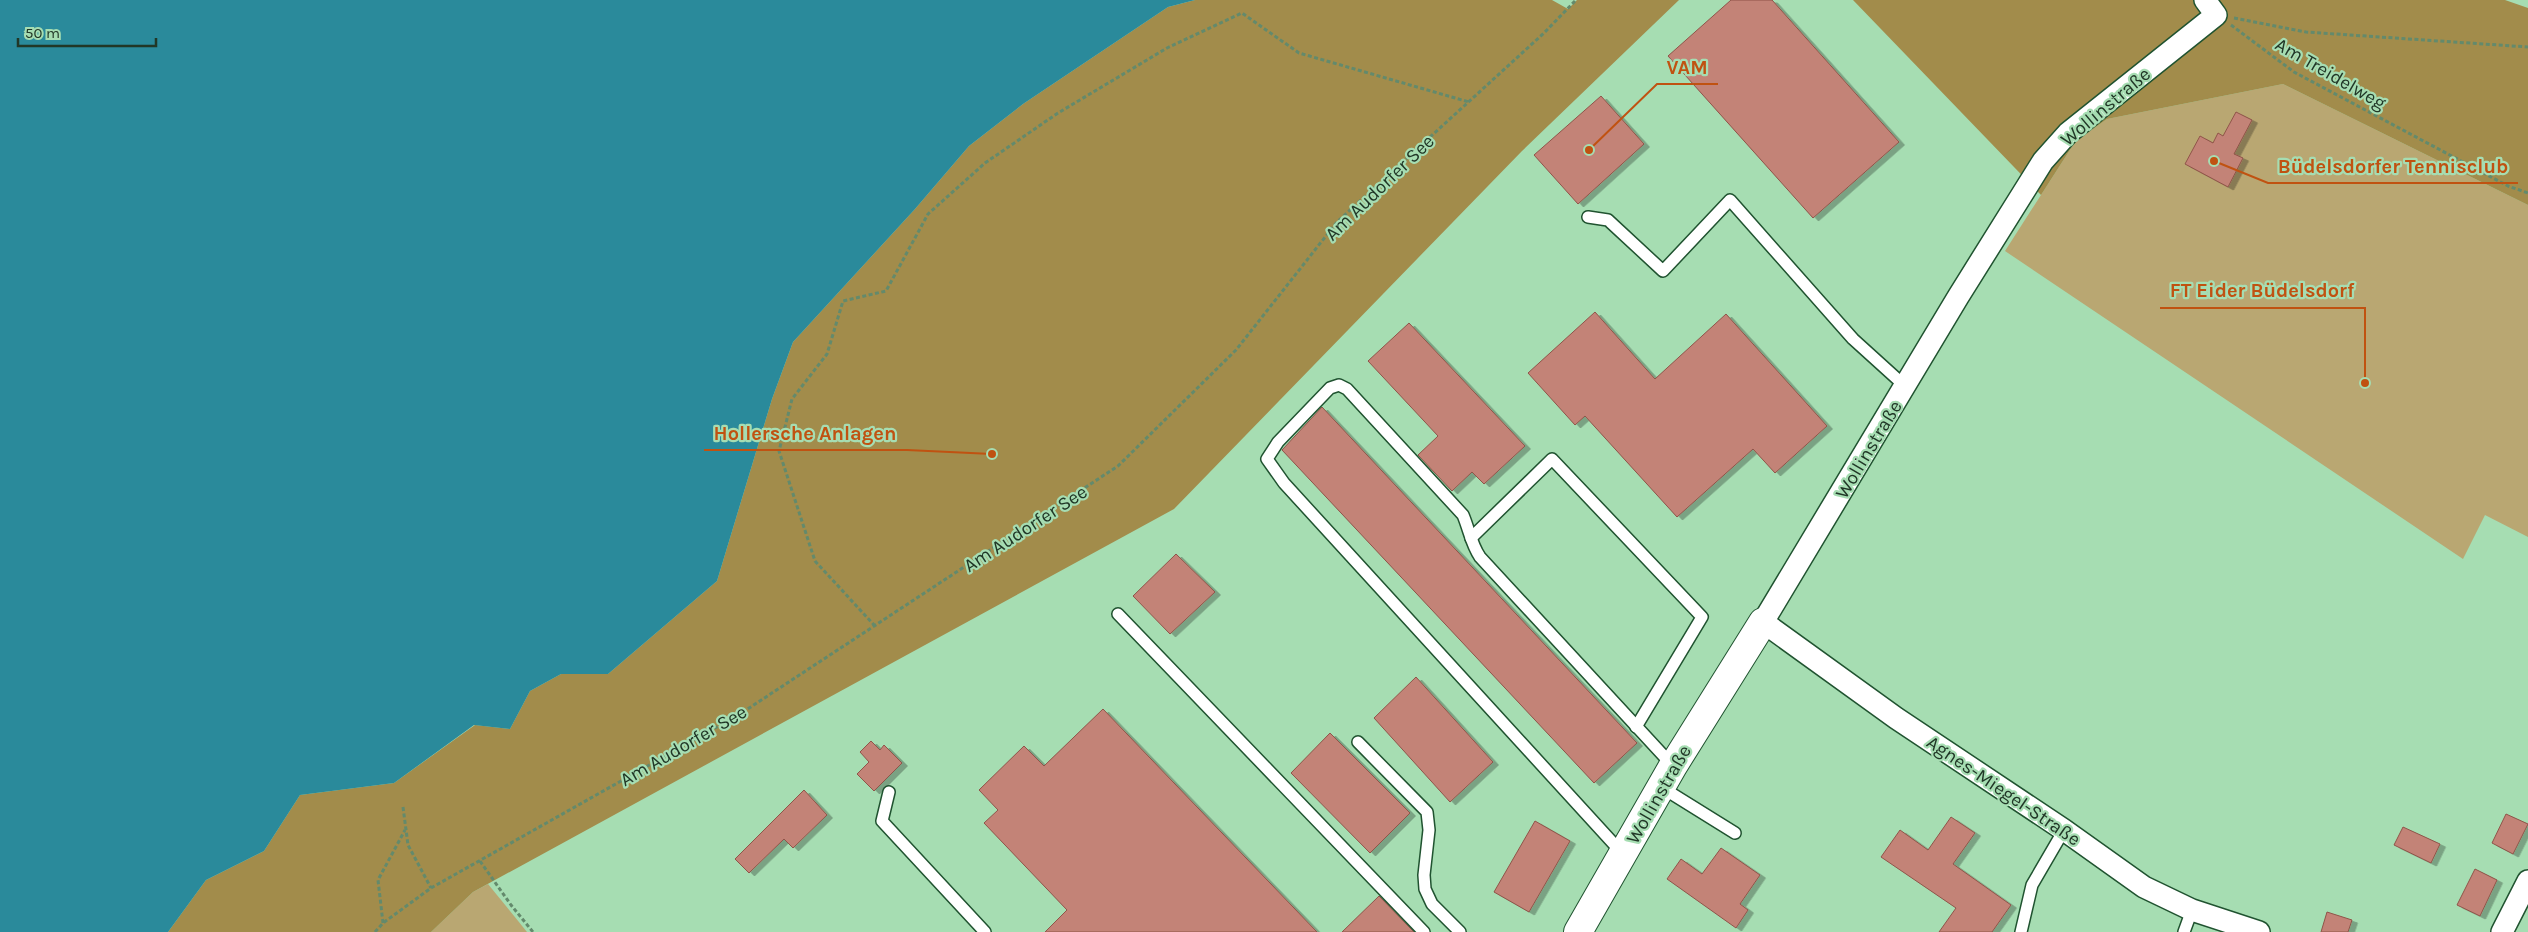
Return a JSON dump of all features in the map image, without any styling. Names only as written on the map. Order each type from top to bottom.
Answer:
[{"type":"street","name":"Wollinstraße","points":[[1578,932],[1667,777],[1906,387],[1958,297],[2043,161],[2068,133],[2211,7]]},
{"type":"street","name":"Agnes-Miegel-Straße","points":[[1763,622],[1896,718],[2064,830],[2144,887],[2192,910],[2259,932]]},
{"type":"street","points":[[2502,932],[2528,881]]},
{"type":"lane","points":[[1588,217],[1608,220],[1663,271],[1730,200],[1853,339],[1906,387]]},
{"type":"lane","points":[[1623,854],[1284,483],[1268,459],[1271,450],[1330,388],[1340,385],[1347,389],[1463,515],[1470,538],[1480,557],[1636,727],[1667,777],[1735,833]]},
{"type":"lane","points":[[1470,538],[1552,459],[1702,617],[1636,727]]},
{"type":"lane","points":[[1118,614],[1424,932]]},
{"type":"lane","points":[[1358,742],[1427,812],[1430,830],[1424,875],[1425,889],[1432,904],[1460,932]]},
{"type":"lane","points":[[889,792],[882,821],[986,932]]},
{"type":"lane","points":[[2021,932],[2032,885],[2064,830]]},
{"type":"lane","points":[[2184,932],[2192,910]]},
{"type":"path","name":"Am Audorfer See","points":[[375,932],[383,923],[431,888],[740,714],[1118,466],[1236,350],[1337,222],[1544,33],[1576,0]]},
{"type":"path","name":"Am Treidelweg","points":[[2211,7],[2306,32],[2528,47]]},
{"type":"path","name":"Am Treidelweg","points":[[2211,7],[2294,72],[2508,186],[2528,194]]},
{"type":"path","points":[[875,626],[815,561],[779,451],[792,399],[827,354],[843,301],[886,291],[928,214],[964,182],[986,163],[1058,113],[1167,48],[1242,13],[1299,53],[1469,102]]},
{"type":"path","points":[[403,807],[408,845],[431,888]]},
{"type":"path","points":[[383,923],[378,880],[405,830]]},
{"type":"path","points":[[480,861],[533,932]]},
{"type":"shaded area","points":[[1195,0],[1552,0],[1568,9],[1577,0],[1679,0],[1522,151],[1174,509],[473,892],[431,932],[168,932],[206,880],[264,851],[300,795],[394,783],[475,725],[510,729],[530,691],[561,674],[608,674],[717,581],[772,399],[793,342],[915,209],[969,146],[1023,104],[1168,7]]},
{"type":"shaded area","points":[[1853,0],[2505,0],[2528,8],[2528,205],[2283,84],[2107,119],[2075,142],[2041,195]]},
{"type":"shaded area","points":[[2283,84],[2528,205],[2528,537],[2485,515],[2463,559],[2005,251],[2075,142],[2107,119]]},
{"type":"shaded area","points":[[488,884],[527,932],[431,932],[473,892]]},
{"type":"water","points":[[0,0],[1195,0],[1168,7],[1023,104],[969,146],[915,209],[793,342],[772,399],[717,581],[608,674],[561,674],[530,691],[510,729],[474,725],[394,783],[300,795],[264,851],[206,880],[168,932],[0,932]]},
{"type":"building","points":[[1731,0],[1772,0],[1899,142],[1813,218],[1668,56]]},
{"type":"building","points":[[1601,96],[1644,144],[1578,204],[1534,155]]},
{"type":"building","points":[[2236,112],[2252,120],[2234,154],[2243,158],[2228,187],[2185,164],[2200,136],[2213,143],[2218,133],[2223,136]]},
{"type":"building","points":[[1595,312],[1655,379],[1726,314],[1827,426],[1775,473],[1753,449],[1677,517],[1585,416],[1575,425],[1528,373]]},
{"type":"building","points":[[1409,323],[1525,446],[1484,484],[1472,472],[1452,491],[1418,455],[1438,436],[1368,361]]},
{"type":"building","points":[[1322,407],[1637,743],[1594,783],[1282,450]]},
{"type":"building","points":[[1176,554],[1215,592],[1170,634],[1133,596]]},
{"type":"building","points":[[1416,677],[1493,762],[1450,802],[1374,718]]},
{"type":"building","points":[[1103,709],[1317,932],[1045,932],[1067,910],[984,823],[998,810],[979,790],[1024,746],[1044,766]]},
{"type":"building","points":[[1330,733],[1410,813],[1370,853],[1291,773]]},
{"type":"building","points":[[871,741],[880,750],[884,745],[902,763],[874,791],[857,774],[869,762],[860,752]]},
{"type":"building","points":[[804,790],[827,815],[793,848],[784,839],[749,873],[735,859]]},
{"type":"building","points":[[2506,814],[2528,824],[2513,854],[2492,843]]},
{"type":"building","points":[[1951,817],[1975,833],[1953,864],[2011,905],[1992,932],[1939,932],[1956,908],[1881,857],[1900,830],[1928,850]]},
{"type":"building","points":[[1535,821],[1570,841],[1529,912],[1494,892]]},
{"type":"building","points":[[2403,827],[2440,844],[2431,863],[2394,845]]},
{"type":"building","points":[[1721,848],[1760,875],[1740,904],[1748,910],[1736,928],[1667,879],[1681,859],[1702,874]]},
{"type":"building","points":[[2475,869],[2497,880],[2480,916],[2457,905]]},
{"type":"building","points":[[1379,896],[1414,932],[1342,932]]},
{"type":"building","points":[[2327,912],[2352,920],[2348,932],[2321,932]]},
{"type":"place","name":"VAM","points":[[1589,150]]},
{"type":"place","name":"Büdelsdorfer Tennisclub","points":[[2214,161]]},
{"type":"place","name":"FT Eider Büdelsdorf","points":[[2365,383]]},
{"type":"place","name":"Hollersche Anlagen","points":[[992,454]]}]
